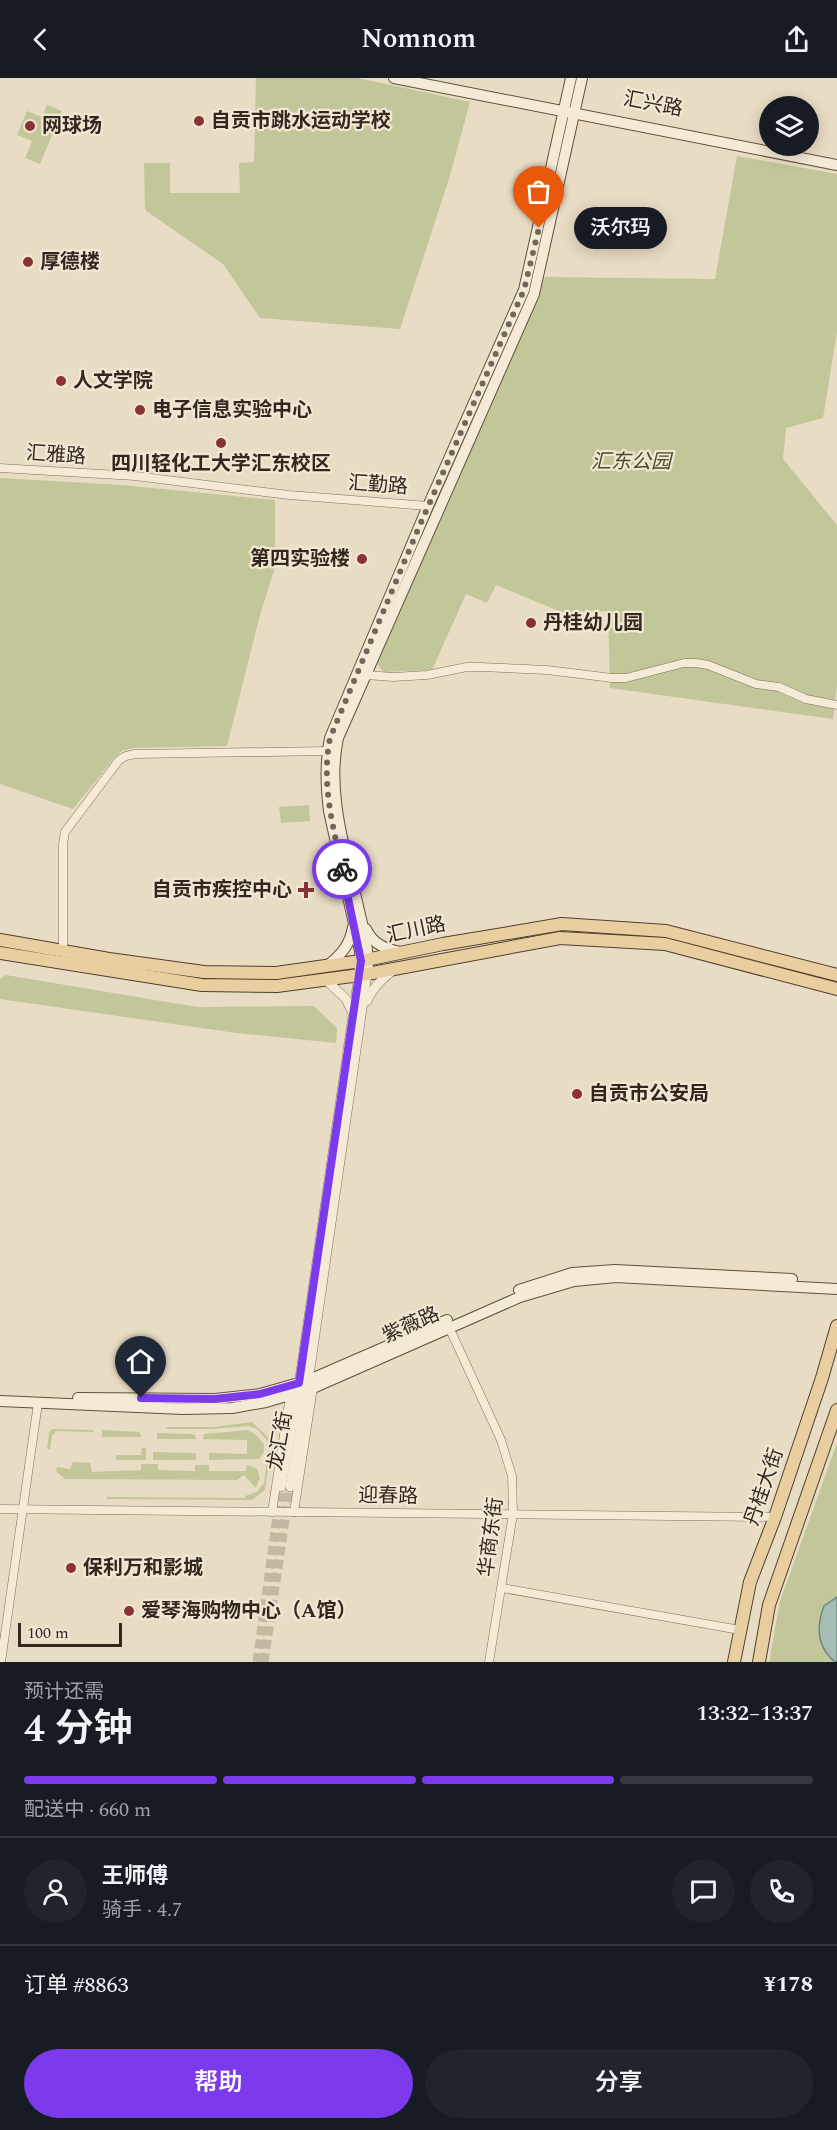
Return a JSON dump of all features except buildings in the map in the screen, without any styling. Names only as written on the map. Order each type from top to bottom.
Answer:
[{"type":"main road","points":[[394,78],[570,110],[837,165]]},
{"type":"main road","name":"汇兴路","points":[[424,78],[570,110],[759,142]]},
{"type":"main road","points":[[363,974],[365,960],[336,809],[335,760],[338,738],[534,294],[570,110],[572,78]]},
{"type":"main road","points":[[404,952],[381,947],[357,920],[329,811],[326,788],[327,751],[344,702],[524,290],[570,110],[582,78]]},
{"type":"main road","points":[[819,155],[837,158]]},
{"type":"main road","points":[[327,966],[342,954],[357,920]]},
{"type":"main road","name":"汇川路","points":[[0,940],[204,972],[276,973],[365,960],[562,924],[666,931],[837,975]]},
{"type":"main road","name":"汇川路","points":[[0,953],[202,985],[278,986],[363,974],[560,938],[665,944],[837,990]]},
{"type":"main road","name":"紫薇路","points":[[0,1401],[220,1409],[266,1402],[448,1324],[516,1291],[572,1273],[615,1269],[837,1282]]},
{"type":"main road","name":"紫薇路","points":[[448,1324],[520,1297],[574,1281],[616,1277],[837,1289]]},
{"type":"main road","name":"丹桂大街","points":[[734,1662],[750,1582],[775,1517],[837,1326]]},
{"type":"main road","name":"紫薇路","points":[[0,1395],[215,1399],[303,1388]]},
{"type":"main road","points":[[759,1662],[769,1605],[836,1414]]},
{"type":"street","name":"汇雅路","points":[[0,468],[135,476],[289,495]]},
{"type":"street","name":"汇勤路","points":[[289,495],[428,506]]},
{"type":"street","points":[[366,675],[393,677],[428,675],[466,667],[480,667],[547,670],[626,678],[684,663],[696,663],[708,665],[756,684],[779,687],[806,699],[837,705]]},
{"type":"street","points":[[63,951],[65,832],[119,760],[135,754],[327,751]]},
{"type":"street","points":[[325,979],[358,1012],[381,980],[397,968]]},
{"type":"street","name":"龙汇街","points":[[286,1487],[303,1388],[363,974]]},
{"type":"street","name":"华商东街","points":[[448,1324],[505,1449],[512,1476],[513,1514],[489,1662]]},
{"type":"street","points":[[272,1512],[303,1388]]},
{"type":"street","points":[[294,1512],[303,1388]]},
{"type":"street","points":[[1,1662],[38,1403]]},
{"type":"street","name":"迎春路","points":[[0,1509],[775,1517]]},
{"type":"street","points":[[501,1588],[740,1630]]},
{"type":"green space","points":[[256,78],[358,78],[470,102],[449,179],[400,329],[260,318],[223,264],[145,210],[144,163],[170,163],[170,193],[240,193],[239,163],[254,162]]},
{"type":"green space","points":[[47,105],[62,111],[40,164],[25,158],[32,141],[17,135],[27,111],[42,117]]},
{"type":"green space","name":"汇东公园","points":[[737,156],[837,174],[837,332],[823,418],[786,428],[783,459],[837,525],[837,685],[833,719],[610,688],[608,611],[561,612],[496,585],[487,603],[466,594],[432,670],[383,672],[377,664],[527,323],[545,277],[715,279]]},
{"type":"green space","points":[[0,478],[122,485],[275,500],[275,567],[260,615],[227,746],[133,748],[122,751],[73,809],[0,784]]},
{"type":"green space","points":[[309,805],[310,821],[281,823],[279,807]]},
{"type":"green space","points":[[6,975],[197,1007],[314,1006],[337,1028],[336,1043],[236,1033],[0,999],[0,979]]},
{"type":"green space","points":[[252,1422],[272,1441],[265,1490],[252,1500],[106,1499],[109,1495],[110,1497],[245,1498],[257,1492],[264,1483],[269,1445],[257,1429],[248,1426],[210,1429],[168,1429],[165,1427],[214,1427]]},
{"type":"green space","points":[[52,1429],[93,1430],[93,1432],[56,1431],[52,1436],[50,1449],[47,1449],[49,1433]]},
{"type":"green space","points":[[102,1430],[139,1432],[142,1437],[102,1437]]},
{"type":"green space","points":[[248,1430],[264,1444],[264,1452],[259,1459],[209,1460],[209,1453],[247,1454],[247,1440],[203,1439],[204,1434]]},
{"type":"green space","points":[[157,1433],[192,1434],[196,1439],[157,1439]]},
{"type":"green space","points":[[837,1443],[837,1662],[769,1662],[780,1601]]},
{"type":"green space","points":[[142,1448],[146,1448],[146,1460],[116,1460],[116,1455],[141,1455]]},
{"type":"green space","points":[[153,1452],[196,1453],[196,1460],[153,1460]]},
{"type":"green space","points":[[73,1462],[90,1463],[92,1472],[141,1470],[141,1464],[158,1464],[158,1470],[195,1471],[195,1465],[209,1465],[209,1471],[246,1471],[247,1465],[257,1469],[260,1478],[256,1488],[244,1475],[237,1480],[65,1479],[56,1471],[57,1467],[70,1469]]},
{"type":"water","points":[[837,1597],[837,1662],[835,1662],[825,1650],[819,1629],[824,1606]]},
{"type":"tunnel","points":[[257,1662],[281,1487]]},
{"type":"tunnel","points":[[264,1662],[290,1487]]},
{"type":"way so far","points":[[342,869],[326,788],[327,751],[330,738],[419,527],[524,290],[539,228]]},
{"type":"place","name":"自贡市跳水运动学校","points":[[199,121]]},
{"type":"place","name":"网球场","points":[[30,126]]},
{"type":"place","name":"沃尔玛","points":[[539,228]]},
{"type":"place","name":"厚德楼","points":[[28,262]]},
{"type":"place","name":"人文学院","points":[[61,381]]},
{"type":"place","name":"电子信息实验中心","points":[[140,410]]},
{"type":"place","name":"四川轻化工大学汇东校区","points":[[221,443]]},
{"type":"place","name":"第四实验楼","points":[[362,559]]},
{"type":"place","name":"丹桂幼儿园","points":[[531,623]]},
{"type":"place","name":"自贡市疾控中心","points":[[306,890]]},
{"type":"place","name":"自贡市公安局","points":[[577,1094]]},
{"type":"place","name":"保利万和影城","points":[[71,1568]]},
{"type":"place","name":"爱琴海购物中心（A馆）","points":[[129,1611]]},
{"type":"route","points":[[141,1398],[215,1399],[260,1394],[299,1383],[361,961],[342,869]]}]
